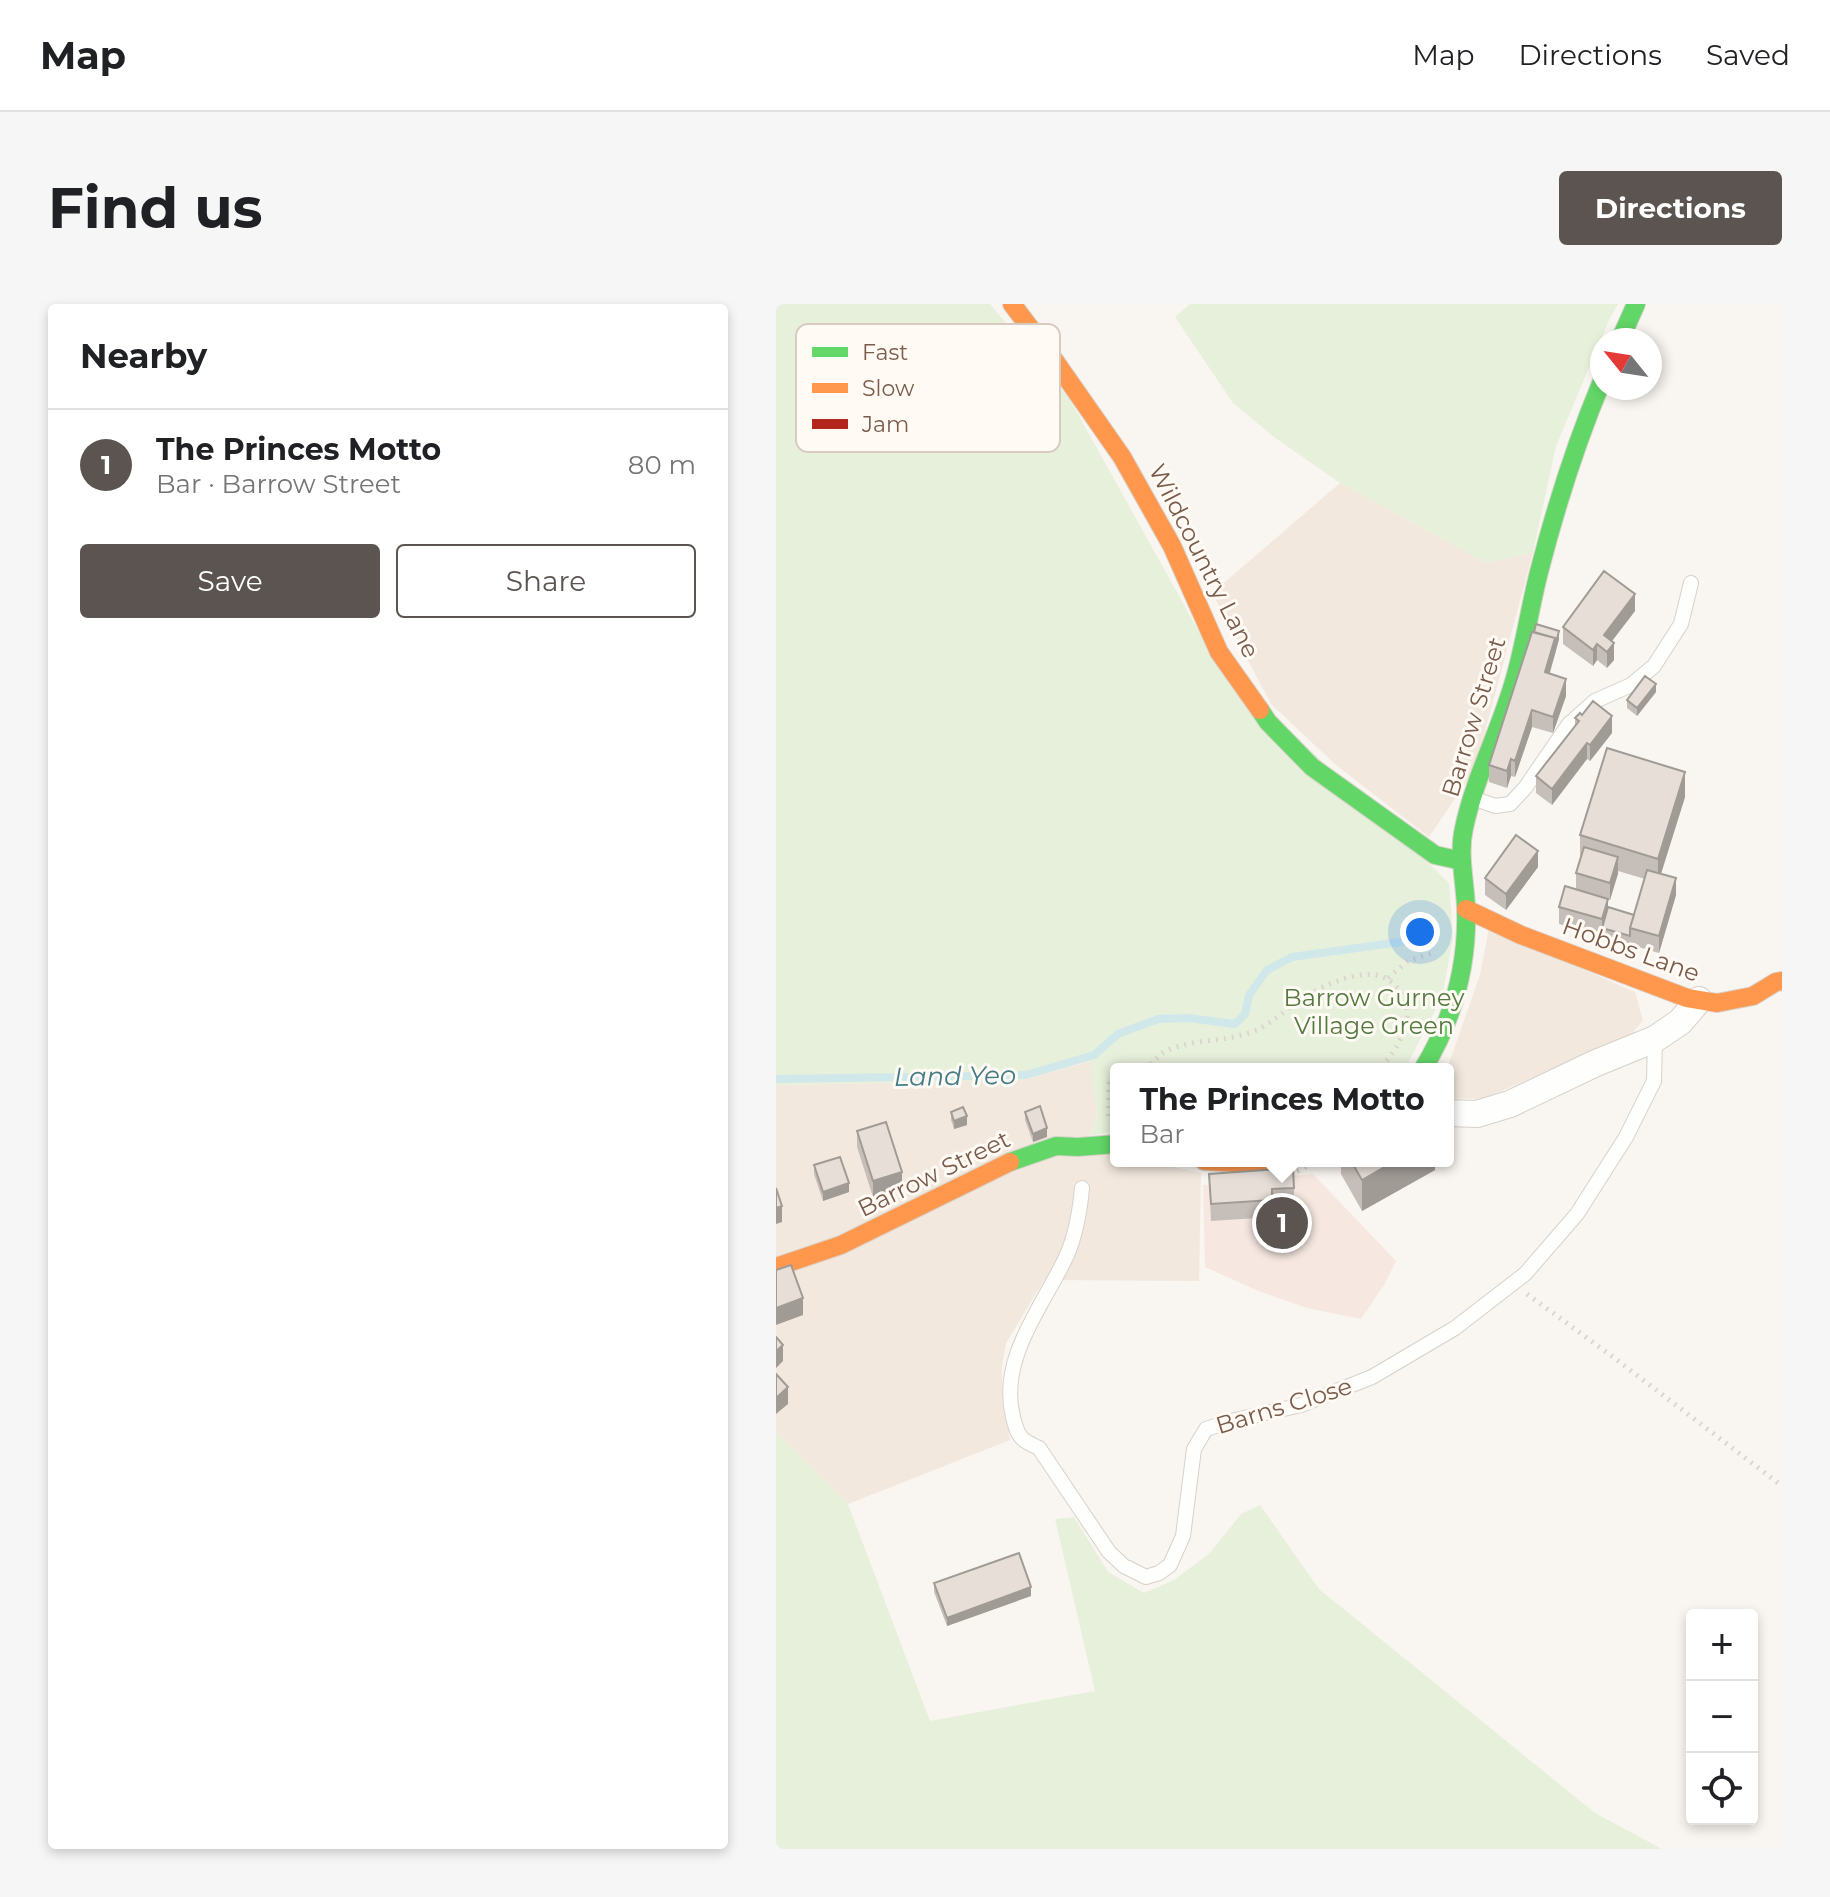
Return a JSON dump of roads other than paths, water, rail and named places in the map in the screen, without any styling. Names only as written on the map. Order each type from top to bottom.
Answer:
[{"type":"main road","name":"Wildcountry Lane","points":[[1012,304],[1027,324]]},
{"type":"main road","points":[[1625,328],[1636,304]]},
{"type":"main road","name":"Wildcountry Lane","points":[[1060,368],[1122,457],[1172,546],[1219,652],[1268,722],[1312,767],[1384,819],[1435,855],[1462,861]]},
{"type":"main road","name":"Barrow Street","points":[[1427,1063],[1449,1015],[1465,945],[1463,832],[1515,678],[1560,494],[1594,400]]},
{"type":"main road","name":"Hobbs Lane","points":[[1466,909],[1580,959],[1687,998],[1717,1003],[1753,996],[1782,981]]},
{"type":"main road","name":"Barrow Street","points":[[776,1267],[841,1245],[999,1166],[1026,1156],[1056,1146],[1110,1144]]},
{"type":"street","points":[[1454,1113],[1477,1114],[1510,1104],[1655,1039],[1680,1022],[1699,1000]]},
{"type":"lane","points":[[1473,798],[1495,806],[1510,804],[1525,788],[1569,724],[1595,701],[1631,685],[1654,666],[1681,624],[1691,583]]},
{"type":"lane","name":"Barns Close","points":[[1082,1188],[1080,1211],[1068,1253],[1020,1344],[1011,1376],[1010,1408],[1015,1429],[1023,1440],[1039,1448],[1109,1552],[1124,1566],[1146,1577],[1170,1565],[1176,1554],[1183,1536],[1194,1449],[1206,1429],[1301,1405],[1372,1377],[1455,1328],[1525,1274],[1577,1214],[1626,1137],[1654,1081],[1655,1039]]},
{"type":"waterway","name":"Land Yeo","points":[[776,1079],[1026,1075],[1094,1055],[1118,1034],[1158,1019],[1188,1018],[1235,1024],[1245,1014],[1249,995],[1267,970],[1292,957],[1422,939]]},
{"type":"place","name":"The Princes Motto","points":[[1282,1223]]},
{"type":"park label","name":"Barrow Gurney Village Green","points":[[1374,1012]]}]
